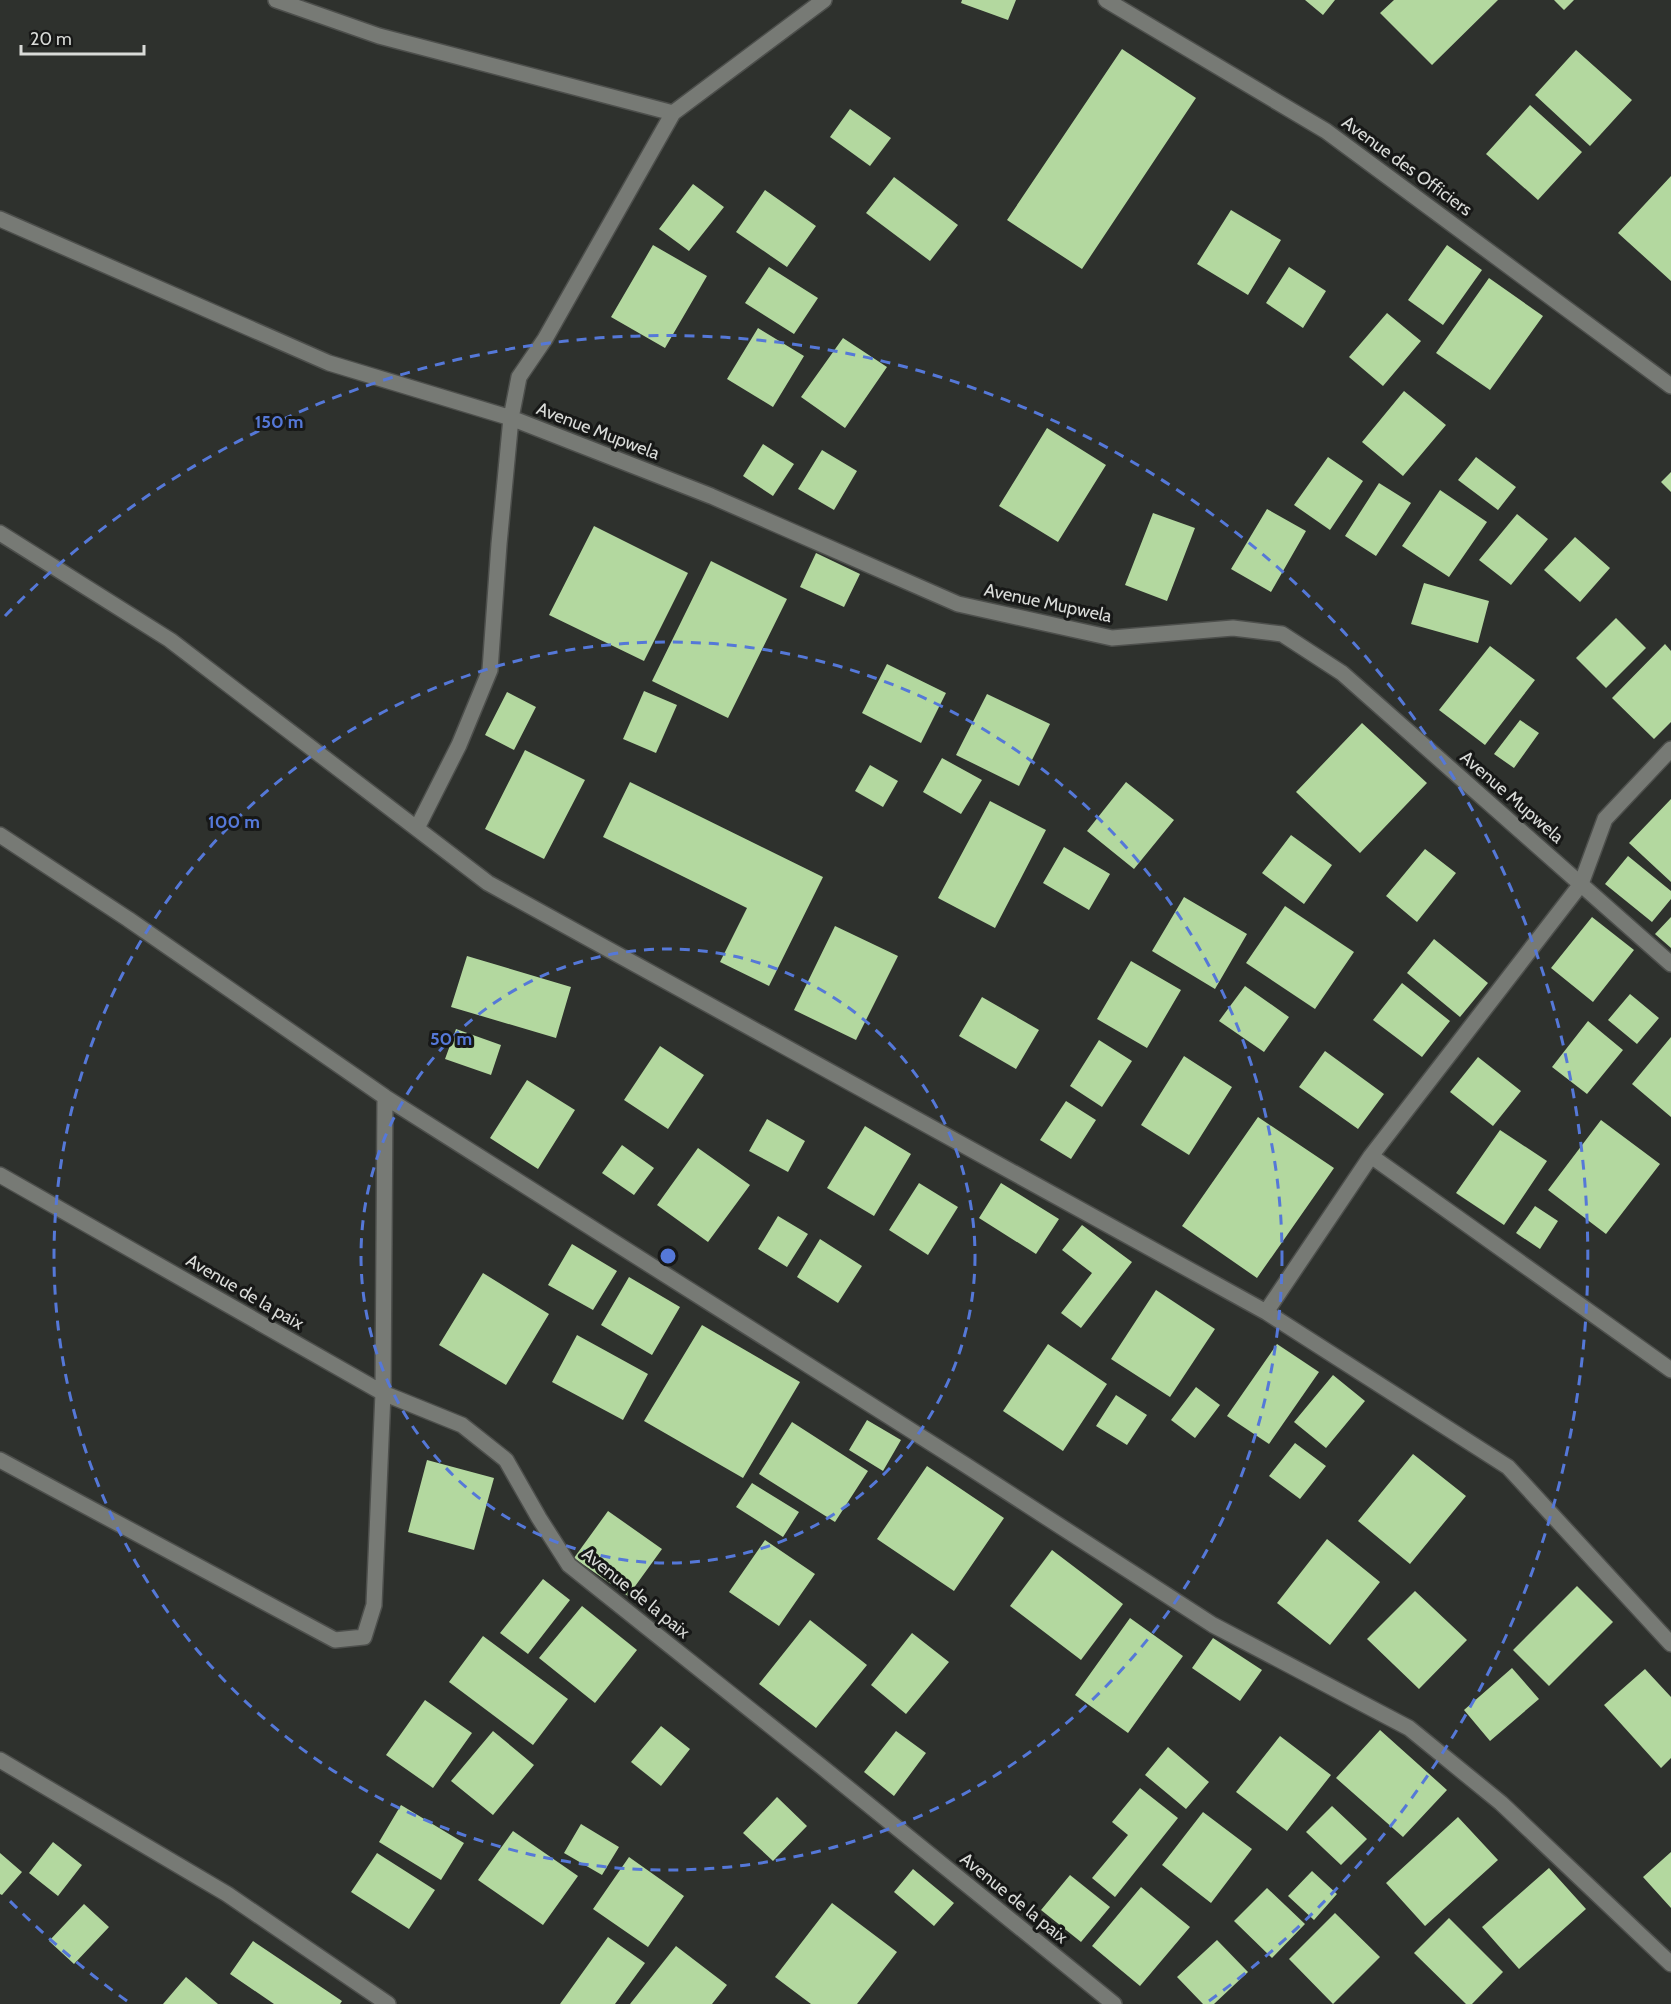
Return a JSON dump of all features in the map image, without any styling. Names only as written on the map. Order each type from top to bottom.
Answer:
[{"type":"street","points":[[276,0],[379,36],[673,114]]},
{"type":"street","points":[[417,828],[459,745],[490,670],[511,418],[519,377],[545,339],[673,114],[824,0]]},
{"type":"street","name":"Avenue des Officiers","points":[[1106,0],[1326,131],[1671,386]]},
{"type":"street","name":"Avenue Mupwela","points":[[0,219],[329,363],[511,418],[711,496],[958,604],[1112,638],[1233,628],[1282,634],[1342,673],[1671,964]]},
{"type":"street","points":[[0,533],[170,640],[488,883],[1266,1312],[1508,1467],[1671,1644]]},
{"type":"street","points":[[1266,1312],[1371,1156],[1581,884],[1605,819],[1671,749]]},
{"type":"street","points":[[0,835],[128,919],[385,1097],[964,1464],[1213,1625],[1409,1728],[1501,1803],[1671,1964]]},
{"type":"street","points":[[0,1460],[335,1640],[364,1637],[374,1605],[383,1393],[385,1097]]},
{"type":"street","points":[[1371,1156],[1671,1370]]},
{"type":"street","name":"Avenue de la paix","points":[[0,1175],[383,1393],[462,1425],[506,1460],[569,1565],[1114,2004]]},
{"type":"street","points":[[0,1760],[227,1894],[388,2004]]},
{"type":"building","points":[[962,0],[1016,0],[1008,20],[961,3]]},
{"type":"building","points":[[1305,0],[1335,0],[1323,15]]},
{"type":"building","points":[[1394,0],[1498,0],[1432,65],[1380,13]]},
{"type":"building","points":[[1554,0],[1574,0],[1564,10]]},
{"type":"building","points":[[1122,49],[1196,98],[1082,269],[1007,220]]},
{"type":"building","points":[[1576,50],[1632,100],[1590,146],[1535,95]]},
{"type":"building","points":[[1530,105],[1582,152],[1538,200],[1486,154]]},
{"type":"building","points":[[850,109],[891,138],[870,166],[830,137]]},
{"type":"building","points":[[1671,176],[1671,281],[1618,233]]},
{"type":"building","points":[[894,177],[958,225],[930,261],[866,213]]},
{"type":"building","points":[[693,184],[724,207],[689,251],[659,229]]},
{"type":"building","points":[[765,190],[816,226],[787,267],[736,232]]},
{"type":"building","points":[[1231,210],[1281,240],[1248,295],[1197,264]]},
{"type":"building","points":[[653,245],[707,276],[665,348],[611,317]]},
{"type":"building","points":[[1447,245],[1482,270],[1443,325],[1408,300]]},
{"type":"building","points":[[769,267],[818,298],[794,334],[745,303]]},
{"type":"building","points":[[1289,267],[1326,291],[1303,328],[1266,303]]},
{"type":"building","points":[[1489,278],[1543,316],[1490,390],[1436,353]]},
{"type":"building","points":[[1387,313],[1421,341],[1383,386],[1349,357]]},
{"type":"building","points":[[758,328],[804,356],[773,407],[727,379]]},
{"type":"building","points":[[843,338],[887,367],[845,428],[801,397]]},
{"type":"building","points":[[1404,391],[1446,425],[1403,476],[1362,442]]},
{"type":"building","points":[[1047,428],[1106,465],[1058,542],[999,506]]},
{"type":"building","points":[[763,444],[794,464],[773,496],[743,476]]},
{"type":"building","points":[[822,450],[857,471],[834,510],[798,489]]},
{"type":"building","points":[[1328,457],[1363,481],[1330,530],[1294,505]]},
{"type":"building","points":[[1476,457],[1516,487],[1498,510],[1458,480]]},
{"type":"building","points":[[1671,472],[1671,492],[1661,482]]},
{"type":"building","points":[[1379,483],[1411,503],[1376,556],[1345,536]]},
{"type":"building","points":[[1440,490],[1487,522],[1449,577],[1402,546]]},
{"type":"building","points":[[1267,509],[1306,531],[1271,592],[1231,569]]},
{"type":"building","points":[[1153,513],[1195,528],[1167,601],[1125,585]]},
{"type":"building","points":[[1517,514],[1548,539],[1511,585],[1479,560]]},
{"type":"building","points":[[594,526],[688,573],[644,661],[549,615]]},
{"type":"building","points":[[1575,537],[1610,568],[1580,602],[1544,570]]},
{"type":"building","points":[[816,553],[860,574],[844,607],[800,587]]},
{"type":"building","points":[[711,561],[787,599],[728,718],[652,681]]},
{"type":"building","points":[[1424,583],[1489,601],[1478,643],[1411,624]]},
{"type":"building","points":[[1616,618],[1646,648],[1606,688],[1576,658]]},
{"type":"building","points":[[1665,644],[1671,651],[1671,722],[1654,739],[1612,698]]},
{"type":"building","points":[[1490,646],[1535,680],[1485,745],[1439,710]]},
{"type":"building","points":[[887,664],[946,693],[921,743],[862,713]]},
{"type":"building","points":[[644,691],[677,705],[656,753],[623,739]]},
{"type":"building","points":[[507,692],[536,707],[514,750],[485,735]]},
{"type":"building","points":[[987,694],[1050,724],[1019,786],[956,755]]},
{"type":"building","points":[[1520,720],[1539,733],[1514,768],[1494,754]]},
{"type":"building","points":[[1362,723],[1427,783],[1360,853],[1296,792]]},
{"type":"building","points":[[525,750],[585,780],[544,859],[485,829]]},
{"type":"building","points":[[942,758],[982,780],[961,814],[923,792]]},
{"type":"building","points":[[870,765],[898,781],[883,807],[855,791]]},
{"type":"building","points":[[630,782],[823,877],[769,986],[720,962],[747,908],[603,837]]},
{"type":"building","points":[[1126,782],[1174,820],[1134,869],[1087,831]]},
{"type":"building","points":[[1671,799],[1671,882],[1629,843]]},
{"type":"building","points":[[990,801],[1046,830],[995,928],[938,898]]},
{"type":"building","points":[[1291,835],[1332,865],[1304,904],[1262,873]]},
{"type":"building","points":[[1064,847],[1110,874],[1089,910],[1043,883]]},
{"type":"building","points":[[1425,849],[1456,873],[1417,922],[1386,896]]},
{"type":"building","points":[[1628,856],[1671,891],[1671,899],[1652,922],[1605,884]]},
{"type":"building","points":[[1184,897],[1247,934],[1215,989],[1152,951]]},
{"type":"building","points":[[1285,906],[1354,952],[1315,1009],[1246,963]]},
{"type":"building","points":[[1592,917],[1634,950],[1593,1002],[1551,968]]},
{"type":"building","points":[[1671,917],[1671,948],[1655,934]]},
{"type":"building","points":[[835,926],[898,956],[856,1040],[794,1010]]},
{"type":"building","points":[[1434,939],[1488,983],[1460,1017],[1407,973]]},
{"type":"building","points":[[467,956],[571,987],[556,1038],[451,1007]]},
{"type":"building","points":[[1131,961],[1181,990],[1147,1048],[1097,1019]]},
{"type":"building","points":[[1402,983],[1450,1021],[1422,1057],[1373,1020]]},
{"type":"building","points":[[1245,986],[1289,1017],[1264,1052],[1219,1021]]},
{"type":"building","points":[[1630,994],[1659,1018],[1637,1044],[1608,1020]]},
{"type":"building","points":[[982,997],[1039,1030],[1016,1069],[959,1036]]},
{"type":"building","points":[[1588,1021],[1623,1050],[1587,1094],[1552,1067]]},
{"type":"building","points":[[456,1029],[501,1045],[491,1075],[445,1059]]},
{"type":"building","points":[[1671,1037],[1671,1117],[1632,1084]]},
{"type":"building","points":[[1099,1040],[1132,1061],[1102,1107],[1070,1086]]},
{"type":"building","points":[[660,1046],[704,1075],[668,1129],[624,1100]]},
{"type":"building","points":[[1325,1051],[1384,1094],[1358,1129],[1299,1087]]},
{"type":"building","points":[[1184,1056],[1232,1087],[1189,1155],[1141,1125]]},
{"type":"building","points":[[1478,1057],[1521,1091],[1493,1126],[1450,1092]]},
{"type":"building","points":[[527,1080],[575,1110],[538,1169],[490,1138]]},
{"type":"building","points":[[1066,1101],[1096,1120],[1071,1159],[1040,1140]]},
{"type":"building","points":[[1258,1117],[1334,1168],[1257,1278],[1182,1226]]},
{"type":"building","points":[[767,1119],[805,1141],[788,1172],[749,1151]]},
{"type":"building","points":[[1601,1120],[1660,1164],[1606,1234],[1548,1190]]},
{"type":"building","points":[[865,1126],[911,1154],[874,1216],[827,1188]]},
{"type":"building","points":[[1500,1130],[1547,1161],[1504,1225],[1456,1193]]},
{"type":"building","points":[[622,1145],[654,1168],[634,1195],[602,1173]]},
{"type":"building","points":[[698,1148],[750,1185],[708,1242],[657,1205]]},
{"type":"building","points":[[919,1183],[958,1207],[928,1255],[889,1230]]},
{"type":"building","points":[[1001,1183],[1059,1219],[1036,1254],[979,1218]]},
{"type":"building","points":[[1535,1206],[1558,1221],[1540,1249],[1516,1233]]},
{"type":"building","points":[[778,1216],[808,1234],[787,1267],[758,1249]]},
{"type":"building","points":[[1082,1225],[1132,1262],[1081,1328],[1061,1313],[1092,1273],[1062,1250]]},
{"type":"building","points":[[820,1239],[862,1266],[838,1303],[797,1277]]},
{"type":"building","points":[[572,1244],[617,1271],[593,1310],[548,1285]]},
{"type":"building","points":[[483,1273],[549,1314],[506,1385],[439,1345]]},
{"type":"building","points":[[629,1277],[680,1307],[652,1355],[601,1325]]},
{"type":"building","points":[[1156,1290],[1215,1329],[1170,1397],[1111,1359]]},
{"type":"building","points":[[702,1325],[800,1382],[743,1478],[644,1421]]},
{"type":"building","points":[[577,1335],[648,1374],[623,1420],[552,1382]]},
{"type":"building","points":[[1048,1344],[1107,1384],[1063,1451],[1003,1411]]},
{"type":"building","points":[[1277,1344],[1319,1372],[1269,1444],[1227,1416]]},
{"type":"building","points":[[1333,1375],[1365,1401],[1326,1448],[1294,1422]]},
{"type":"building","points":[[1196,1387],[1220,1405],[1195,1438],[1171,1420]]},
{"type":"building","points":[[1116,1395],[1147,1415],[1127,1445],[1096,1426]]},
{"type":"building","points":[[867,1420],[901,1440],[883,1471],[849,1450]]},
{"type":"building","points":[[792,1422],[868,1471],[835,1522],[759,1474]]},
{"type":"building","points":[[1295,1443],[1326,1466],[1300,1499],[1269,1476]]},
{"type":"building","points":[[1413,1454],[1466,1496],[1410,1564],[1358,1521]]},
{"type":"building","points":[[427,1460],[494,1478],[474,1550],[408,1532]]},
{"type":"building","points":[[927,1466],[1004,1518],[954,1591],[877,1539]]},
{"type":"building","points":[[752,1483],[799,1512],[783,1537],[736,1507]]},
{"type":"building","points":[[608,1511],[662,1549],[628,1596],[574,1558]]},
{"type":"building","points":[[1327,1539],[1380,1582],[1330,1645],[1277,1603]]},
{"type":"building","points":[[765,1540],[815,1574],[779,1626],[729,1592]]},
{"type":"building","points":[[1052,1550],[1123,1604],[1081,1660],[1010,1606]]},
{"type":"building","points":[[543,1579],[570,1600],[528,1654],[500,1633]]},
{"type":"building","points":[[1577,1586],[1613,1622],[1549,1686],[1513,1650]]},
{"type":"building","points":[[1415,1591],[1467,1640],[1419,1689],[1367,1639]]},
{"type":"building","points":[[582,1606],[637,1650],[595,1703],[539,1658]]},
{"type":"building","points":[[1130,1618],[1183,1656],[1128,1733],[1075,1695]]},
{"type":"building","points":[[810,1620],[867,1665],[816,1728],[759,1684]]},
{"type":"building","points":[[912,1633],[949,1662],[906,1714],[871,1685]]},
{"type":"building","points":[[483,1636],[568,1699],[533,1745],[449,1682]]},
{"type":"building","points":[[1213,1638],[1262,1670],[1240,1701],[1192,1668]]},
{"type":"building","points":[[1512,1668],[1539,1699],[1490,1741],[1464,1710]]},
{"type":"building","points":[[1645,1669],[1671,1697],[1671,1758],[1661,1768],[1604,1705]]},
{"type":"building","points":[[425,1700],[472,1733],[433,1788],[386,1755]]},
{"type":"building","points":[[661,1726],[690,1749],[661,1786],[631,1762]]},
{"type":"building","points":[[1380,1730],[1447,1790],[1403,1837],[1336,1778]]},
{"type":"building","points":[[493,1731],[534,1765],[493,1815],[451,1781]]},
{"type":"building","points":[[896,1731],[926,1753],[894,1796],[864,1772]]},
{"type":"building","points":[[1280,1736],[1331,1775],[1287,1831],[1236,1792]]},
{"type":"building","points":[[1168,1747],[1209,1782],[1186,1809],[1145,1775]]},
{"type":"building","points":[[1140,1788],[1178,1818],[1115,1897],[1092,1878],[1128,1835],[1112,1822]]},
{"type":"building","points":[[777,1797],[807,1826],[773,1861],[743,1833]]},
{"type":"building","points":[[401,1805],[464,1843],[441,1880],[379,1842]]},
{"type":"building","points":[[1332,1806],[1367,1839],[1341,1865],[1306,1832]]},
{"type":"building","points":[[1203,1812],[1252,1849],[1211,1903],[1162,1865]]},
{"type":"building","points":[[1458,1817],[1498,1860],[1425,1926],[1386,1883]]},
{"type":"building","points":[[581,1824],[619,1847],[602,1875],[564,1853]]},
{"type":"building","points":[[513,1831],[578,1876],[543,1925],[478,1880]]},
{"type":"building","points":[[53,1842],[82,1865],[58,1896],[29,1873]]},
{"type":"building","points":[[1671,1852],[1671,1908],[1643,1877]]},
{"type":"building","points":[[0,1853],[22,1872],[2,1895],[0,1894]]},
{"type":"building","points":[[377,1853],[435,1890],[409,1929],[351,1892]]},
{"type":"building","points":[[629,1857],[684,1896],[648,1947],[593,1909]]},
{"type":"building","points":[[1549,1868],[1586,1909],[1519,1969],[1482,1927]]},
{"type":"building","points":[[913,1869],[954,1903],[934,1926],[894,1892]]},
{"type":"building","points":[[1312,1871],[1337,1894],[1314,1920],[1288,1896]]},
{"type":"building","points":[[1070,1875],[1110,1907],[1081,1942],[1041,1910]]},
{"type":"building","points":[[1141,1887],[1190,1927],[1140,1986],[1092,1946]]},
{"type":"building","points":[[1267,1888],[1305,1924],[1272,1958],[1234,1921]]},
{"type":"building","points":[[832,1903],[897,1952],[857,2004],[811,2004],[775,1977]]},
{"type":"building","points":[[84,1904],[109,1927],[74,1964],[49,1941]]},
{"type":"building","points":[[1335,1913],[1380,1957],[1333,2004],[1289,1959]]},
{"type":"building","points":[[1449,1918],[1503,1972],[1472,2004],[1466,2004],[1414,1953]]},
{"type":"building","points":[[608,1937],[645,1963],[615,2004],[560,2004]]},
{"type":"building","points":[[1217,1940],[1248,1972],[1214,2004],[1203,2004],[1177,1977]]},
{"type":"building","points":[[253,1941],[342,2001],[340,2004],[274,2004],[230,1974]]},
{"type":"building","points":[[676,1946],[727,1985],[712,2004],[630,2004]]},
{"type":"building","points":[[186,1977],[218,2004],[163,2004]]}]
